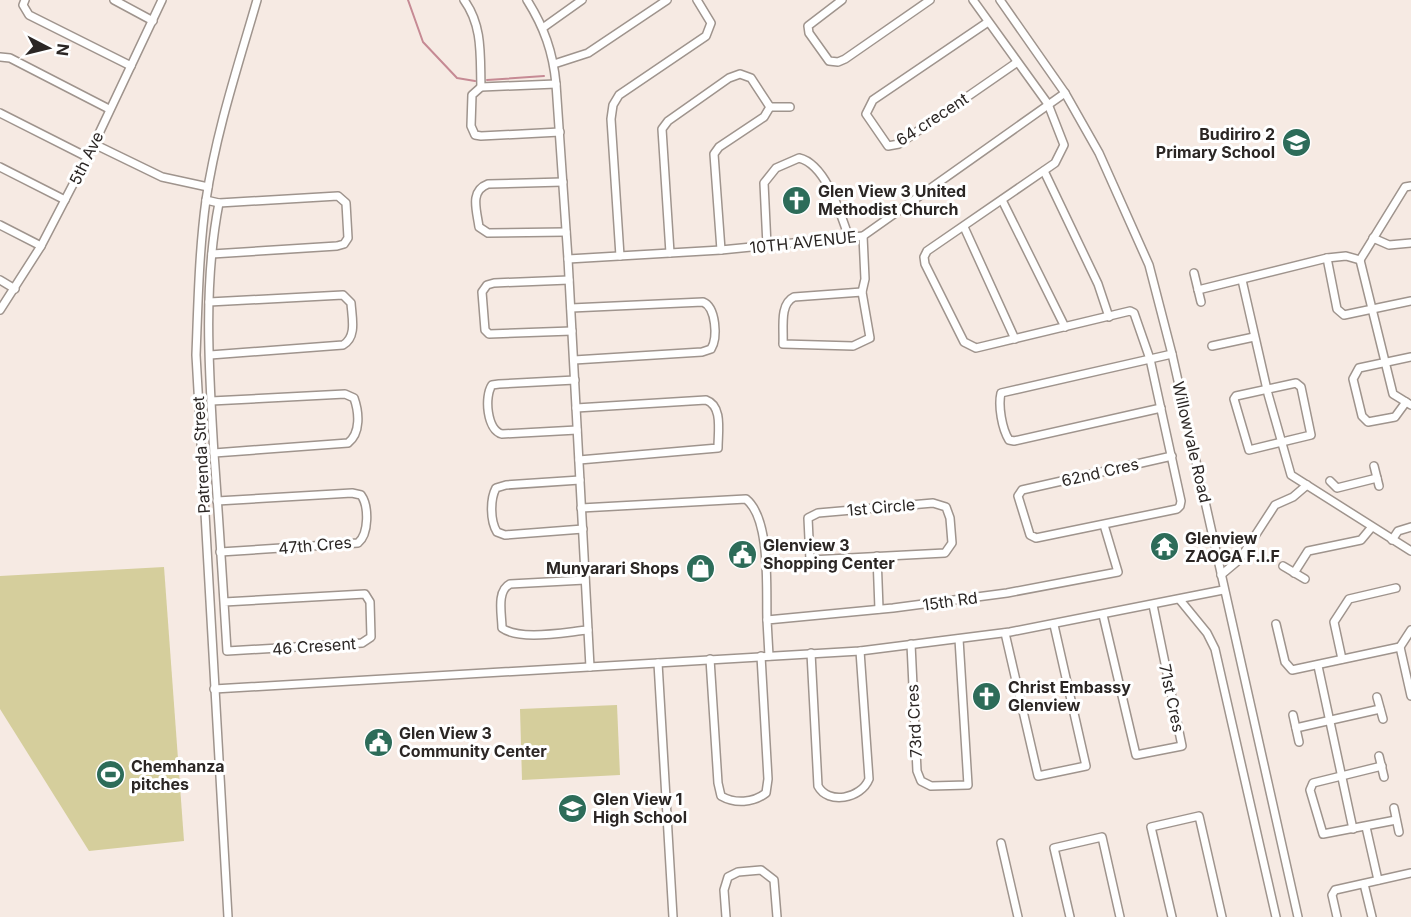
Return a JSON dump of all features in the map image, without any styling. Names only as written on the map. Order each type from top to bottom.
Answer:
[{"type":"street","points":[[25,0],[23,5],[29,15],[130,66]]},
{"type":"street","points":[[114,0],[153,21]]},
{"type":"street","name":"5th Ave","points":[[0,310],[41,246],[94,144],[162,0]]},
{"type":"street","name":"Patrenda Street","points":[[228,917],[196,355],[199,270],[208,187],[224,114],[257,0]]},
{"type":"street","points":[[464,0],[474,14],[479,29],[481,87]]},
{"type":"street","points":[[527,0],[544,27],[554,64],[556,84],[570,280],[590,667]]},
{"type":"street","points":[[544,27],[582,0]]},
{"type":"street","points":[[554,64],[588,53],[667,0]]},
{"type":"street","points":[[620,256],[611,120],[613,105],[619,95],[706,36],[711,23],[697,0]]},
{"type":"street","points":[[842,0],[808,26],[808,33],[829,61],[833,62],[845,59],[930,0]]},
{"type":"street","points":[[973,0],[1016,63],[1048,104],[1064,145],[1060,157],[1044,171],[927,251],[924,257],[925,264],[964,342],[976,348],[1130,312],[1134,313],[1150,359],[1172,456]]},
{"type":"street","name":"Willowvale Road","points":[[1000,0],[1065,93],[1099,153],[1149,265],[1172,354],[1298,917]]},
{"type":"street","name":"64 crecent","points":[[988,22],[873,100],[866,114],[884,142],[888,146],[899,144],[1016,63]]},
{"type":"street","points":[[0,57],[9,58],[109,109]]},
{"type":"street","points":[[670,253],[661,139],[664,125],[729,78],[740,74],[751,78],[770,107]]},
{"type":"street","points":[[556,84],[481,87],[476,90],[471,101],[471,126],[475,135],[560,132]]},
{"type":"street","name":"10TH AVENUE","points":[[568,259],[721,250],[863,236],[1065,93]]},
{"type":"street","points":[[770,107],[790,107]]},
{"type":"street","points":[[721,250],[714,154],[719,147],[764,117],[770,107]]},
{"type":"street","points":[[0,113],[87,157]]},
{"type":"street","points":[[94,144],[162,177],[208,187]]},
{"type":"street","points":[[767,246],[764,183],[776,168],[799,158],[810,162],[829,185],[849,238]]},
{"type":"street","points":[[0,167],[65,200]]},
{"type":"street","points":[[1044,171],[1098,284],[1108,317]]},
{"type":"street","points":[[563,182],[488,184],[479,187],[476,193],[479,227],[488,233],[566,232]]},
{"type":"street","points":[[1411,186],[1405,187],[1360,260],[1374,310],[1386,363],[1393,394],[1409,404],[1395,417],[1368,422],[1362,416],[1354,374],[1359,368],[1386,363],[1411,357]]},
{"type":"street","points":[[206,200],[219,203],[338,196],[346,203],[348,238],[344,244],[212,254]]},
{"type":"street","points":[[1002,200],[1065,327]]},
{"type":"street","points":[[219,203],[212,254],[209,302],[211,401],[224,602]]},
{"type":"street","points":[[0,225],[41,246]]},
{"type":"street","points":[[964,227],[1015,339]]},
{"type":"street","points":[[861,292],[794,297],[788,300],[784,307],[783,344],[853,346],[870,338],[861,292],[865,279],[863,236]]},
{"type":"street","points":[[1373,238],[1389,245],[1411,243]]},
{"type":"street","points":[[1198,290],[1327,258],[1346,256],[1360,260]]},
{"type":"street","points":[[1327,258],[1340,313],[1350,315],[1411,301]]},
{"type":"street","points":[[1194,273],[1201,302]]},
{"type":"street","points":[[0,280],[15,289]]},
{"type":"street","points":[[570,280],[494,283],[487,285],[482,292],[485,330],[489,334],[572,331]]},
{"type":"street","points":[[1242,280],[1254,337],[1291,475],[1371,528],[1411,551]]},
{"type":"street","points":[[209,302],[343,295],[351,303],[352,330],[350,339],[343,345],[210,355]]},
{"type":"street","points":[[571,308],[703,302],[708,304],[713,312],[714,344],[711,349],[702,352],[574,360]]},
{"type":"street","points":[[1212,346],[1254,337]]},
{"type":"street","points":[[1161,408],[1018,441],[1009,440],[1006,435],[1001,393],[1172,354]]},
{"type":"street","points":[[575,380],[499,384],[492,385],[489,390],[491,425],[495,432],[502,434],[577,430]]},
{"type":"street","points":[[1296,383],[1301,387],[1312,433],[1281,444],[1249,450],[1234,405],[1236,396],[1268,392],[1296,383]]},
{"type":"street","points":[[211,401],[345,394],[354,398],[356,405],[357,432],[348,443],[214,453]]},
{"type":"street","points":[[576,408],[706,400],[714,403],[717,408],[718,448],[579,460]]},
{"type":"street","name":"62nd Cres","points":[[1172,456],[1180,506],[1104,525],[1034,538],[1029,533],[1019,492],[1172,456]]},
{"type":"street","points":[[1374,466],[1379,486]]},
{"type":"street","points":[[1326,497],[1331,484],[1337,488],[1377,478]]},
{"type":"street","points":[[580,480],[506,485],[496,488],[492,496],[494,527],[497,532],[505,535],[583,529]]},
{"type":"street","points":[[1221,575],[1240,559],[1275,505],[1293,497],[1307,484]]},
{"type":"street","name":"47th Cres","points":[[217,501],[352,493],[361,495],[364,502],[366,532],[358,543],[220,552]]},
{"type":"street","points":[[581,508],[746,499],[752,504],[763,532],[770,656]]},
{"type":"street","name":"1st Circle","points":[[933,503],[946,507],[950,518],[952,543],[945,553],[877,556],[810,560],[808,518],[818,513],[933,503]]},
{"type":"street","name":"15th Rd","points":[[767,620],[1007,593],[1118,572],[1104,525]]},
{"type":"street","points":[[1294,573],[1308,551],[1361,540],[1371,528]]},
{"type":"street","points":[[1392,540],[1398,531],[1411,528]]},
{"type":"street","points":[[877,556],[879,609]]},
{"type":"street","points":[[1283,566],[1305,579]]},
{"type":"street","points":[[585,580],[505,586],[502,592],[502,628],[509,633],[521,635],[588,630]]},
{"type":"street","points":[[1342,660],[1334,622],[1344,604],[1349,599],[1395,588]]},
{"type":"street","points":[[214,689],[860,651],[1054,625],[1223,590]]},
{"type":"street","name":"46 Cresent","points":[[361,593],[370,602],[371,637],[362,643],[227,651],[224,602],[361,593]]},
{"type":"street","points":[[1180,600],[1207,633],[1215,649],[1276,917]]},
{"type":"street","name":"71st Cres","points":[[1103,615],[1136,755],[1182,746],[1153,605]]},
{"type":"street","points":[[1276,624],[1288,668],[1297,671],[1400,647],[1411,630]]},
{"type":"street","points":[[1005,633],[1038,776],[1086,766],[1054,625]]},
{"type":"street","name":"73rd Cres","points":[[910,644],[917,771],[921,781],[931,786],[968,785],[959,639]]},
{"type":"street","points":[[1400,647],[1411,696]]},
{"type":"street","points":[[810,653],[818,786],[822,793],[828,796],[856,796],[865,790],[869,780],[860,651]]},
{"type":"street","points":[[710,659],[718,783],[721,796],[731,801],[757,800],[765,793],[768,778],[761,656]]},
{"type":"street","points":[[658,663],[673,917]]},
{"type":"street","points":[[1318,666],[1353,829]]},
{"type":"street","points":[[1377,697],[1383,719]]},
{"type":"street","points":[[1296,728],[1380,709]]},
{"type":"street","points":[[1293,715],[1299,742]]},
{"type":"street","points":[[1379,756],[1384,777]]},
{"type":"street","points":[[1382,766],[1313,783],[1310,790],[1323,834],[1396,820]]},
{"type":"street","points":[[1394,808],[1399,832]]},
{"type":"street","points":[[1172,917],[1151,827],[1199,816],[1222,917]]},
{"type":"street","points":[[1366,827],[1378,880]]},
{"type":"street","points":[[1070,917],[1054,848],[1102,837],[1120,917]]},
{"type":"street","points":[[1001,843],[1018,917]]},
{"type":"street","points":[[726,917],[724,890],[729,877],[738,872],[761,870],[774,880],[777,917]]},
{"type":"street","points":[[1337,917],[1333,892],[1411,873]]},
{"type":"street","points":[[1364,884],[1372,917]]},
{"type":"shaded area","name":"Chemhanza pitches","points":[[164,567],[184,841],[89,851],[0,709],[0,576]]},
{"type":"shaded area","points":[[617,705],[620,775],[522,780],[520,709]]},
{"type":"waterway","points":[[408,0],[423,42],[457,78],[475,81]]},
{"type":"waterway","points":[[487,80],[544,76]]},
{"type":"place","name":"Budiriro 2 Primary School","points":[[1296,143]]},
{"type":"place","name":"Glen View 3 United Methodist Church","points":[[797,200]]},
{"type":"place","name":"Glenview ZAOGA F.I.F","points":[[1164,547]]},
{"type":"place","name":"Glenview 3 Shopping Center","points":[[742,554]]},
{"type":"place","name":"Munyarari Shops","points":[[700,568]]},
{"type":"place","name":"Christ Embassy Glenview","points":[[987,696]]},
{"type":"place","name":"Glen View 3 Community Center","points":[[378,742]]},
{"type":"place","name":"Chemhanza pitches","points":[[110,775]]},
{"type":"place","name":"Glen View 1 High School","points":[[572,808]]}]
